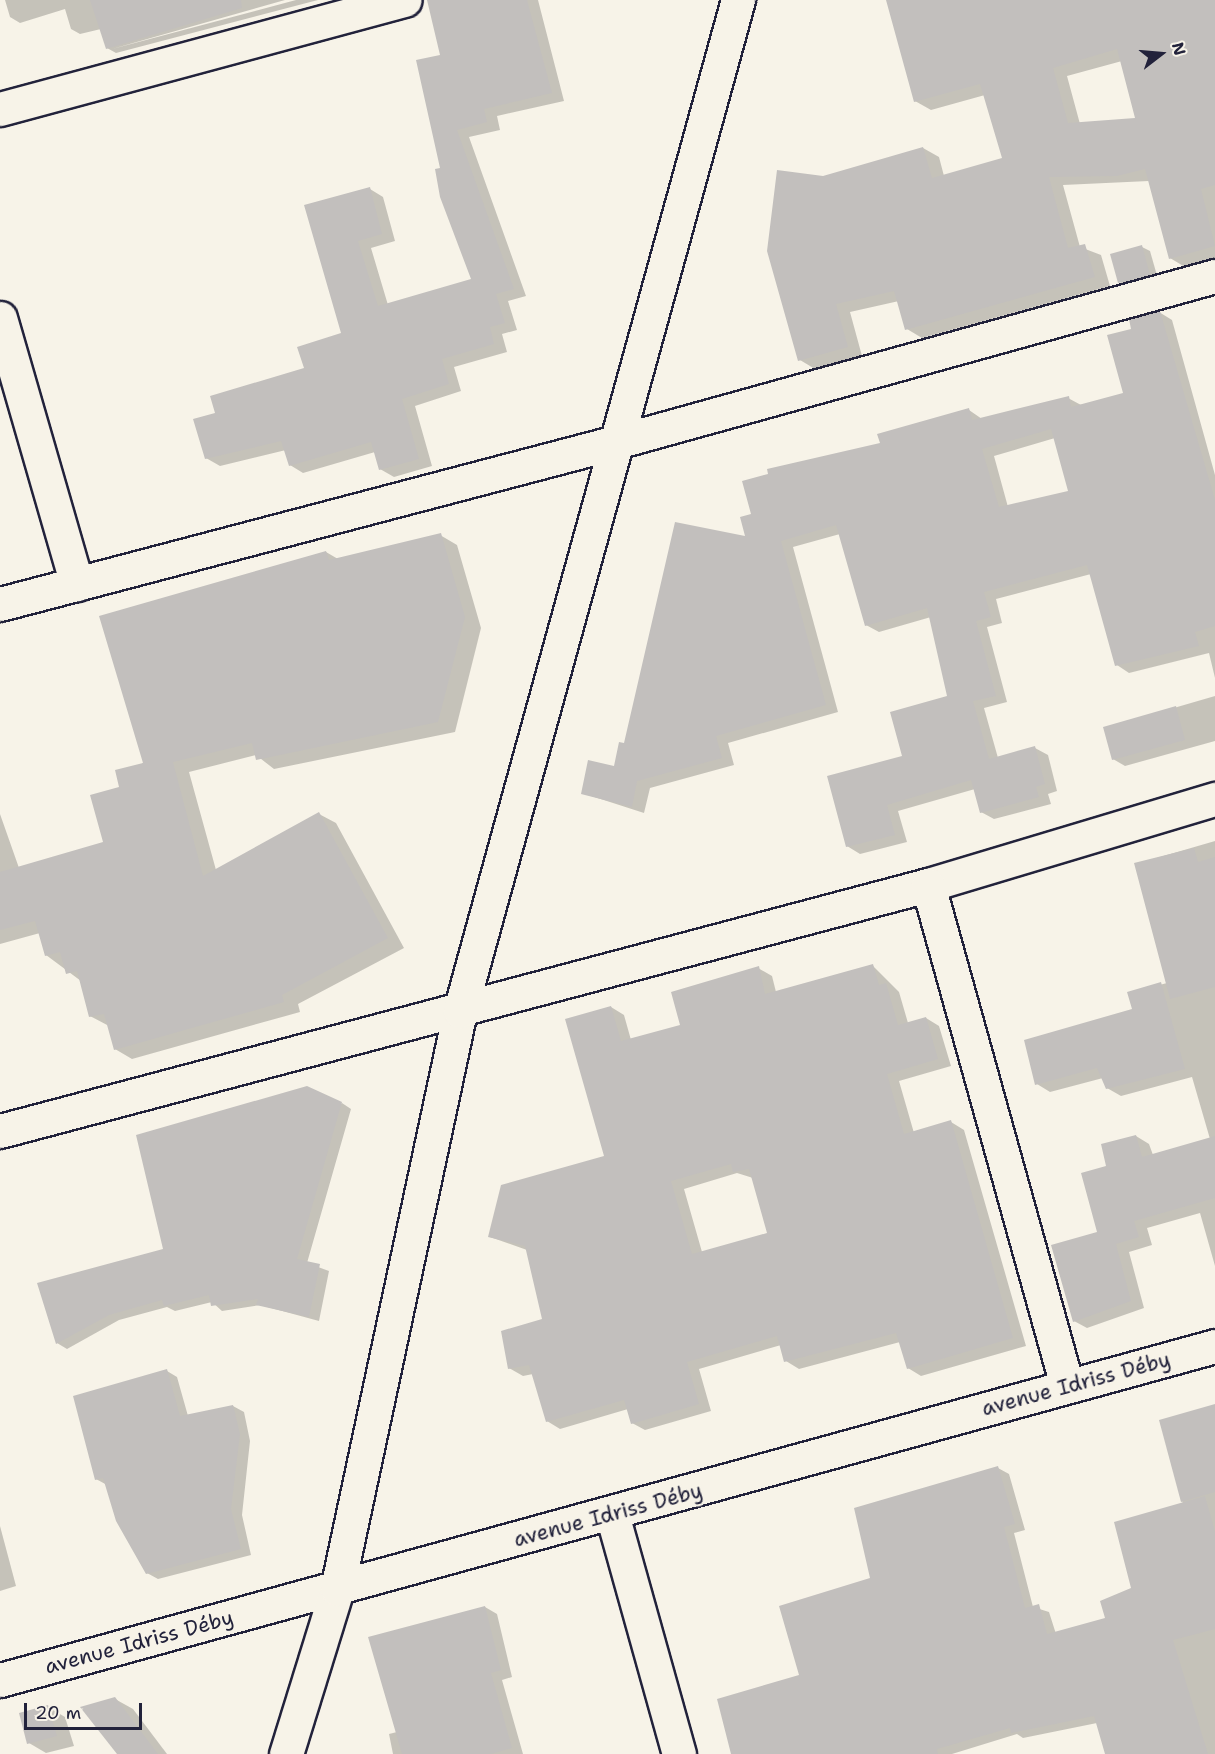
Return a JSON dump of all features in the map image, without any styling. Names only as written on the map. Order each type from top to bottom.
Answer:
[{"type":"street","points":[[286,1754],[337,1589],[460,1011],[738,0]]},
{"type":"street","points":[[0,109],[394,1]]},
{"type":"street","points":[[0,604],[616,442],[1215,276]]},
{"type":"street","points":[[0,318],[77,584]]},
{"type":"street","points":[[0,1131],[460,1011],[928,885],[1215,799]]},
{"type":"street","points":[[928,885],[1067,1386]]},
{"type":"street","name":"avenue Idriss Déby","points":[[0,1680],[612,1514],[1215,1346]]},
{"type":"street","points":[[612,1514],[679,1754]]},
{"type":"building","points":[[90,0],[241,0],[242,8],[106,49]]},
{"type":"building","points":[[427,0],[527,0],[552,93],[484,109],[487,122],[457,130],[514,289],[496,294],[505,323],[490,327],[494,344],[442,359],[449,384],[402,399],[419,459],[379,470],[371,442],[289,466],[281,441],[205,459],[193,419],[215,413],[210,396],[304,368],[297,347],[341,333],[304,205],[370,187],[382,234],[358,241],[378,306],[471,279],[440,197],[435,169],[440,168],[416,60],[440,55]]},
{"type":"building","points":[[886,0],[1215,0],[1215,185],[1201,189],[1215,246],[1169,259],[1145,169],[1117,176],[1049,177],[1068,248],[1085,244],[1095,277],[905,330],[894,291],[836,304],[848,347],[798,361],[767,251],[777,170],[823,176],[923,147],[932,178],[1002,158],[980,84],[914,102]],"holes":[[[1117,49],[1135,118],[1068,123],[1053,68]]]},
{"type":"building","points":[[1142,245],[1150,275],[1118,283],[1110,254]]},
{"type":"building","points":[[1160,311],[1215,500],[1215,626],[1195,632],[1199,646],[1115,666],[1087,565],[984,592],[991,617],[976,621],[996,696],[973,701],[989,759],[1035,746],[1045,784],[1036,787],[1039,797],[980,813],[971,780],[887,805],[895,835],[846,847],[827,776],[902,756],[890,712],[947,696],[927,608],[865,626],[836,525],[781,541],[826,705],[716,736],[722,758],[637,781],[632,807],[581,794],[588,760],[614,766],[619,742],[624,743],[675,522],[745,536],[740,517],[751,514],[742,481],[768,474],[767,469],[880,443],[877,434],[969,408],[972,420],[1069,396],[1071,407],[1123,393],[1107,335],[1131,329],[1129,319]],"holes":[[[1051,429],[1068,491],[999,507],[982,449]]]},
{"type":"building","points":[[441,533],[465,617],[438,722],[256,760],[252,743],[173,762],[203,876],[319,812],[388,938],[282,995],[284,1002],[114,1050],[104,1014],[89,1017],[77,971],[66,974],[60,952],[45,956],[35,921],[0,930],[0,872],[103,842],[90,795],[119,787],[115,770],[143,763],[99,616],[326,551],[329,560]]},
{"type":"building","points":[[1176,706],[1185,740],[1112,760],[1103,727]]},
{"type":"building","points":[[1194,848],[1198,862],[1215,857],[1215,987],[1170,999],[1134,863]]},
{"type":"building","points":[[873,964],[879,985],[886,983],[898,1025],[926,1017],[938,1059],[887,1074],[904,1134],[951,1120],[1013,1338],[907,1369],[896,1333],[784,1362],[777,1336],[687,1362],[699,1404],[631,1424],[624,1400],[546,1422],[529,1365],[508,1369],[501,1331],[542,1319],[525,1246],[488,1237],[501,1185],[604,1156],[565,1019],[611,1006],[621,1041],[680,1025],[671,992],[759,966],[765,994]],"holes":[[[731,1164],[733,1172],[749,1169],[767,1233],[692,1254],[671,1181]]]},
{"type":"building","points":[[1161,982],[1185,1069],[1106,1089],[1097,1068],[1035,1085],[1024,1040],[1132,1009],[1127,992]]},
{"type":"building","points":[[307,1086],[342,1102],[297,1259],[320,1264],[309,1317],[256,1305],[258,1299],[211,1306],[209,1295],[164,1306],[162,1300],[109,1315],[56,1344],[37,1283],[163,1249],[136,1135]]},
{"type":"building","points":[[1136,1135],[1142,1157],[1215,1136],[1215,1198],[1134,1221],[1139,1237],[1116,1244],[1131,1301],[1073,1322],[1051,1245],[1097,1232],[1081,1173],[1106,1166],[1101,1144]]},
{"type":"building","points":[[167,1369],[180,1416],[233,1405],[240,1434],[231,1509],[241,1549],[146,1574],[116,1521],[103,1478],[95,1480],[73,1396]]},
{"type":"building","points":[[1215,1404],[1215,1492],[1181,1502],[1159,1420]]},
{"type":"building","points":[[998,1466],[1015,1524],[1004,1527],[1025,1608],[1039,1604],[1047,1634],[1105,1618],[1100,1601],[1131,1588],[1114,1522],[1205,1496],[1215,1532],[1215,1629],[1173,1640],[1208,1754],[1105,1754],[1094,1716],[1011,1733],[1010,1728],[937,1749],[938,1754],[731,1754],[717,1699],[799,1675],[779,1606],[870,1578],[854,1508]]},
{"type":"building","points":[[485,1606],[501,1670],[491,1673],[512,1748],[491,1754],[402,1754],[368,1637]]},
{"type":"building","points":[[115,1697],[158,1754],[117,1754],[80,1707]]},
{"type":"building","points":[[48,1705],[57,1736],[27,1744],[19,1713]]}]
